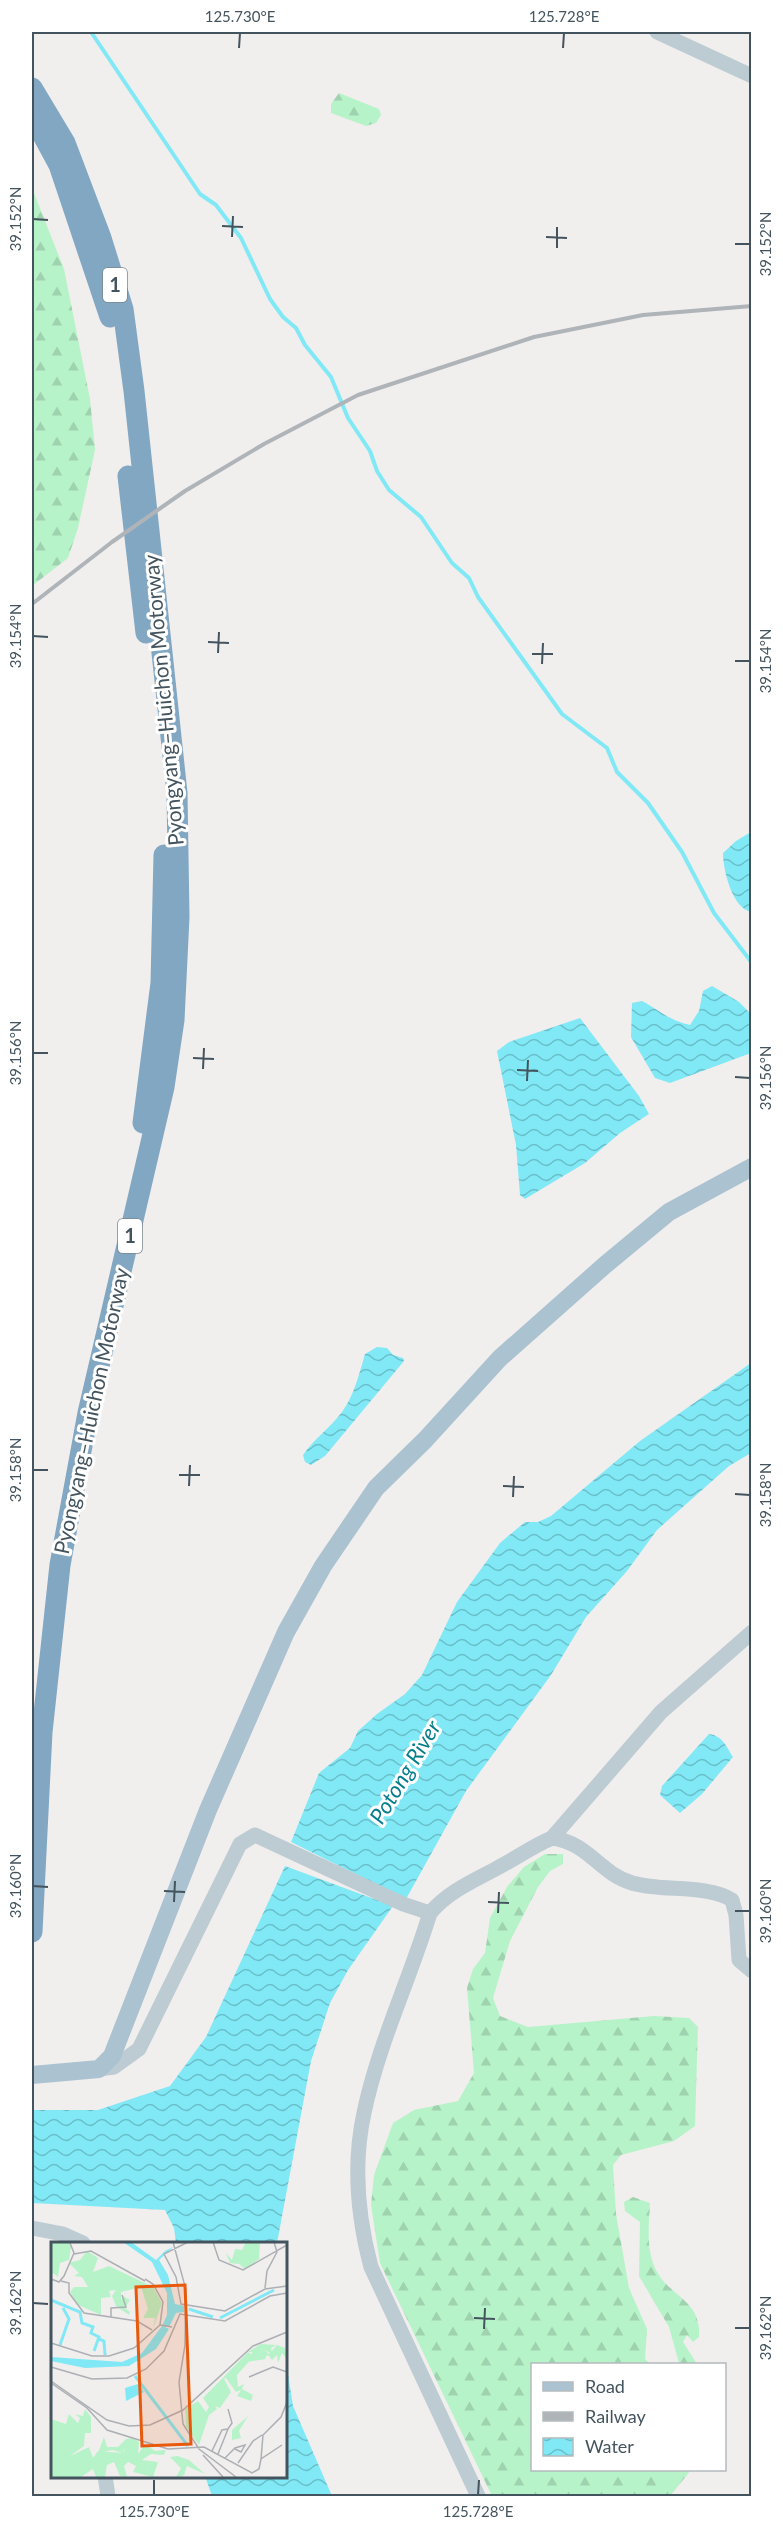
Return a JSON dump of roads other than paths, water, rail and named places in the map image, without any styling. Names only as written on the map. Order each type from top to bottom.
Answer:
[{"type":"highway","name":"Pyongyang–Huichon Motorway","points":[[32,88],[65,143],[101,238],[123,309],[134,391],[137,500]]},
{"type":"highway","name":"Pyongyang–Huichon Motorway","points":[[32,115],[59,165],[111,321],[120,371],[177,793],[179,916],[174,1020],[165,1087],[88,1413],[60,1565],[42,1732],[32,1932]]},
{"type":"highway","name":"Pyongyang–Huichon Motorway","points":[[32,1709],[45,1570],[66,1458],[139,1141],[150,1080],[161,983],[164,808],[142,542]]},
{"type":"main road","points":[[32,2075],[99,2069],[112,2056],[208,1810],[286,1632],[323,1566],[376,1488],[425,1440],[500,1358],[596,1272],[669,1212],[752,1167]]},
{"type":"street","points":[[657,32],[752,76]]},
{"type":"street","points":[[552,1838],[661,1712],[752,1632]]},
{"type":"street","points":[[99,2069],[114,2067],[139,2049],[240,1844],[255,1835],[403,1904],[430,1913]]},
{"type":"street","points":[[478,2496],[371,2266],[361,2227],[358,2148],[364,2112],[430,1913],[455,1889],[501,1866],[531,1846],[552,1838],[568,1840],[585,1849],[608,1871],[630,1882],[652,1887],[722,1893],[732,1900],[736,1915],[740,1960],[752,1971]]},
{"type":"street","points":[[32,2228],[63,2234],[81,2242]]},
{"type":"street","points":[[105,2477],[108,2496]]},
{"type":"water","points":[[751,832],[751,912],[744,909],[734,896],[727,878],[723,853],[736,841]]},
{"type":"water","points":[[712,986],[739,1002],[751,1014],[751,1053],[670,1083],[655,1078],[631,1037],[632,1003],[642,1001],[670,1018],[690,1025],[699,1011],[703,991]]},
{"type":"water","points":[[580,1018],[639,1096],[649,1114],[620,1133],[585,1163],[525,1199],[520,1195],[516,1145],[497,1051],[509,1042]]},
{"type":"water","points":[[377,1347],[387,1348],[393,1355],[403,1358],[404,1361],[325,1456],[311,1465],[305,1462],[303,1455],[337,1418],[350,1399],[365,1354]]},
{"type":"water","name":"Potong River","points":[[751,1363],[751,1453],[729,1466],[657,1530],[627,1571],[586,1617],[551,1675],[466,1791],[406,1899],[291,1842],[319,1773],[350,1748],[358,1731],[405,1694],[422,1675],[457,1602],[500,1543],[525,1522],[538,1522],[551,1516],[640,1441]]},
{"type":"water","points":[[709,1734],[721,1739],[733,1757],[702,1794],[680,1813],[660,1795],[662,1786]]},
{"type":"water","points":[[285,1866],[393,1906],[348,1970],[330,2003],[311,2061],[277,2242],[176,2242],[174,2228],[165,2210],[32,2203],[33,2110],[98,2110],[170,2086],[206,2037]]},
{"type":"water","points":[[286,2361],[293,2406],[332,2496],[212,2496],[205,2477],[286,2477]]},
{"type":"waterway","points":[[91,32],[200,194],[216,205],[241,238],[270,299],[283,317],[296,328],[305,345],[331,377],[348,418],[370,451],[377,471],[389,490],[421,517],[452,563],[469,578],[478,597],[562,714],[607,748],[617,772],[648,803],[682,852],[714,913],[752,963]]},
{"type":"railway","points":[[32,604],[112,542],[185,491],[264,444],[358,395],[534,337],[643,315],[752,306]]}]
